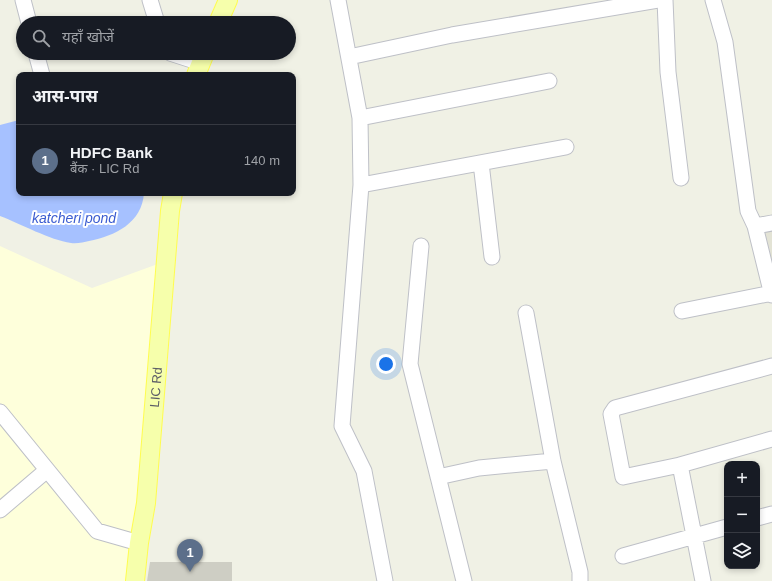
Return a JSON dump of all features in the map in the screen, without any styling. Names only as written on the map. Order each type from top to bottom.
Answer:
[{"type":"main road","points":[[221,16],[228,0]]},
{"type":"main road","name":"LIC Rd","points":[[135,581],[139,543],[146,503],[170,211],[172,196]]},
{"type":"street","points":[[23,0],[28,16]]},
{"type":"street","points":[[150,0],[155,16]]},
{"type":"street","points":[[338,0],[360,118],[361,185],[342,426],[364,471],[385,581]]},
{"type":"street","points":[[349,56],[452,35],[658,0]]},
{"type":"street","points":[[665,0],[668,72],[681,178]]},
{"type":"street","points":[[682,311],[772,294],[755,226],[748,210],[725,42],[713,0]]},
{"type":"street","points":[[38,60],[41,72]]},
{"type":"street","points":[[190,60],[201,64]]},
{"type":"street","points":[[360,118],[549,81]]},
{"type":"street","points":[[361,185],[566,147]]},
{"type":"street","points":[[481,163],[492,257]]},
{"type":"street","points":[[755,226],[772,223]]},
{"type":"street","points":[[421,246],[410,364],[464,581]]},
{"type":"street","points":[[526,313],[553,461],[580,572],[580,581]]},
{"type":"street","points":[[772,366],[615,408],[611,414],[623,477],[680,465],[772,438]]},
{"type":"street","points":[[0,412],[97,531],[139,543]]},
{"type":"street","points":[[438,477],[479,468],[553,461]]},
{"type":"street","points":[[680,465],[703,581]]},
{"type":"street","points":[[0,510],[47,470]]},
{"type":"street","points":[[760,517],[772,514]]},
{"type":"street","points":[[623,556],[724,528]]},
{"type":"shaded area","points":[[772,228],[772,282],[761,230]]},
{"type":"shaded area","points":[[0,246],[92,288],[166,261],[135,581],[0,581]]},
{"type":"water","name":"katcheri pond","points":[[16,121],[16,196],[143,196],[142,203],[133,220],[117,232],[108,236],[80,243],[73,243],[45,235],[0,216],[0,125]]},
{"type":"building","points":[[150,562],[232,562],[232,581],[147,581]]},
{"type":"place","name":"HDFC Bank","points":[[190,572]]}]
